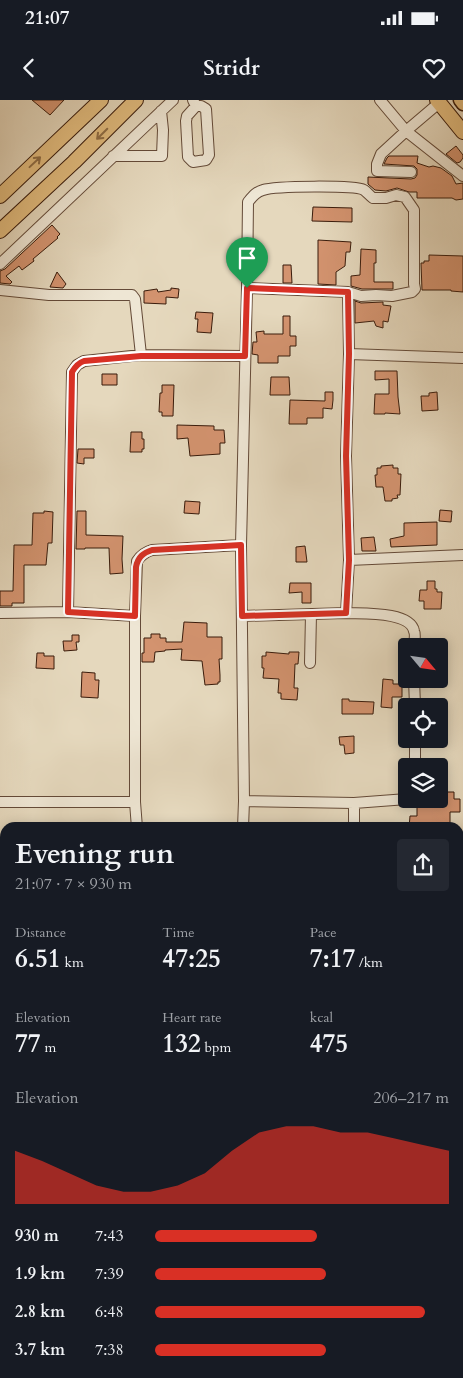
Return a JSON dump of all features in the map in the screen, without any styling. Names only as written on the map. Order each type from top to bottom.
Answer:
[{"type":"highway","points":[[0,196],[101,100]]},
{"type":"highway","points":[[0,231],[74,162],[136,100]]},
{"type":"highway","points":[[438,102],[463,132]]},
{"type":"main road","points":[[460,100],[463,104]]},
{"type":"street","points":[[0,264],[173,100]]},
{"type":"street","points":[[380,100],[406,131],[463,176]]},
{"type":"street","points":[[377,171],[377,164],[381,154],[438,102]]},
{"type":"street","points":[[195,103],[206,109],[209,155],[206,160],[193,162],[188,157],[186,121],[195,103]]},
{"type":"street","points":[[114,156],[162,156],[163,130],[161,112]]},
{"type":"street","points":[[367,163],[377,171],[411,172]]},
{"type":"street","points":[[243,822],[241,545],[248,202],[255,193],[275,187],[330,186],[363,190],[372,198],[386,198],[396,195],[406,197],[414,210],[415,289],[412,292],[392,296],[361,296],[348,292],[247,288]]},
{"type":"street","points":[[0,290],[49,295],[132,295],[135,298],[141,356]]},
{"type":"street","points":[[346,613],[349,560],[346,456],[349,354],[348,292]]},
{"type":"street","points":[[349,354],[463,358]]},
{"type":"street","points":[[68,612],[72,372],[77,365],[84,361],[141,356],[245,356]]},
{"type":"street","points":[[136,822],[135,616],[137,561],[140,556],[152,550],[241,545]]},
{"type":"street","points":[[349,560],[463,555]]},
{"type":"street","points":[[0,613],[68,612],[135,616]]},
{"type":"street","points":[[242,616],[346,613],[398,617],[412,626],[414,638]]},
{"type":"street","points":[[310,662],[312,614]]},
{"type":"street","points":[[244,801],[354,803],[398,800]]},
{"type":"street","points":[[0,802],[135,802]]},
{"type":"street","points":[[354,803],[354,822]]},
{"type":"building","points":[[32,100],[64,100],[50,115]]},
{"type":"building","points":[[456,146],[463,155],[460,162],[457,163],[446,154]]},
{"type":"building","points":[[389,156],[418,156],[417,163],[441,168],[452,176],[456,184],[463,183],[463,199],[417,198],[417,192],[409,192],[397,188],[386,191],[375,190],[368,184],[368,177],[411,179],[417,175],[417,169],[414,166],[384,164]]},
{"type":"building","points":[[313,207],[352,208],[352,222],[312,221]]},
{"type":"building","points":[[52,225],[60,234],[58,238],[22,270],[19,266],[6,276],[12,282],[10,284],[0,283],[0,271],[5,269]]},
{"type":"building","points":[[318,240],[351,242],[350,252],[346,252],[345,266],[336,272],[336,285],[318,284]]},
{"type":"building","points":[[361,249],[376,250],[374,282],[393,282],[393,289],[362,289],[351,286],[351,276],[360,275]]},
{"type":"building","points":[[429,255],[463,256],[463,292],[422,290],[421,263],[429,261]]},
{"type":"building","points":[[283,265],[291,265],[292,283],[283,283]]},
{"type":"building","points":[[57,272],[66,284],[63,288],[50,287]]},
{"type":"building","points":[[171,288],[179,289],[178,298],[166,297],[166,304],[144,303],[144,291],[157,289],[158,292],[171,290]]},
{"type":"building","points":[[355,301],[361,303],[383,302],[383,305],[391,306],[388,322],[383,321],[383,328],[376,326],[374,321],[355,323]]},
{"type":"building","points":[[196,312],[213,313],[211,333],[197,332],[198,319],[195,319]]},
{"type":"building","points":[[283,316],[290,316],[290,336],[296,336],[296,346],[290,346],[290,356],[278,356],[278,363],[258,363],[258,355],[252,354],[253,342],[257,342],[256,332],[264,331],[264,334],[283,334]]},
{"type":"building","points":[[375,371],[397,371],[400,414],[374,414],[375,394],[389,394],[389,379],[375,380]]},
{"type":"building","points":[[102,374],[117,374],[117,385],[102,385]]},
{"type":"building","points":[[271,377],[289,377],[290,395],[270,395]]},
{"type":"building","points":[[162,385],[174,385],[173,416],[162,416],[162,412],[159,412]]},
{"type":"building","points":[[325,392],[333,392],[333,400],[332,409],[323,408],[323,418],[307,418],[307,424],[289,424],[290,400],[325,401]]},
{"type":"building","points":[[437,392],[438,410],[422,411],[421,396],[429,396],[429,393]]},
{"type":"building","points":[[177,425],[214,426],[214,430],[224,430],[225,443],[220,443],[220,454],[190,456],[188,438],[177,439]]},
{"type":"building","points":[[131,432],[142,432],[144,449],[142,449],[142,452],[130,452]]},
{"type":"building","points":[[78,449],[94,449],[94,458],[84,458],[84,464],[77,463]]},
{"type":"building","points":[[393,465],[393,468],[398,468],[398,474],[401,474],[400,495],[397,495],[398,498],[392,499],[392,501],[385,501],[383,487],[376,487],[375,475],[377,475],[377,468]]},
{"type":"building","points":[[185,501],[200,502],[199,514],[184,513]]},
{"type":"building","points":[[440,510],[452,511],[451,522],[439,521]]},
{"type":"building","points":[[44,511],[53,512],[52,543],[48,543],[46,565],[24,565],[24,603],[0,606],[0,591],[13,591],[14,545],[32,545],[33,513],[44,513]]},
{"type":"building","points":[[77,511],[86,511],[86,535],[123,536],[123,573],[110,574],[109,548],[76,549]]},
{"type":"building","points":[[437,522],[437,545],[391,547],[390,539],[404,536],[404,523]]},
{"type":"building","points":[[374,537],[376,551],[362,551],[361,538]]},
{"type":"building","points":[[305,546],[307,562],[296,562],[296,547]]},
{"type":"building","points":[[427,581],[435,581],[435,589],[437,589],[437,592],[442,592],[441,609],[424,609],[424,601],[419,601],[420,590],[427,590]]},
{"type":"building","points":[[290,583],[311,583],[311,603],[302,603],[302,592],[289,593]]},
{"type":"building","points":[[184,622],[207,623],[207,637],[222,637],[222,659],[219,659],[220,682],[218,684],[205,685],[202,661],[181,660],[182,649],[155,652],[154,662],[142,662],[144,638],[151,638],[151,634],[160,634],[160,638],[166,638],[166,642],[182,642]]},
{"type":"building","points":[[72,635],[79,635],[79,642],[76,642],[77,650],[64,651],[63,641],[72,641]]},
{"type":"building","points":[[266,652],[289,654],[289,652],[299,652],[298,664],[295,664],[294,688],[298,688],[297,700],[281,699],[281,693],[278,693],[279,679],[263,678],[262,656],[266,656]]},
{"type":"building","points":[[37,653],[44,653],[44,656],[54,656],[54,669],[36,668]]},
{"type":"building","points":[[82,672],[95,673],[95,680],[99,680],[98,698],[81,697]]},
{"type":"building","points":[[383,679],[393,680],[393,684],[398,684],[398,688],[402,688],[402,697],[392,697],[392,708],[381,707]]},
{"type":"building","points":[[342,699],[374,702],[373,714],[342,714]]},
{"type":"building","points":[[354,736],[354,753],[345,754],[344,745],[340,745],[339,737]]},
{"type":"building","points":[[448,792],[454,792],[454,799],[460,799],[460,812],[450,812],[450,822],[410,822],[410,816],[417,816],[417,808],[448,808]]},
{"type":"route","points":[[247,288],[348,292],[349,354],[346,456],[349,560],[346,613],[242,616],[241,545],[152,550],[140,556],[136,567],[135,616],[68,612],[72,372],[74,368],[84,361],[141,356],[245,356],[247,288]]}]
